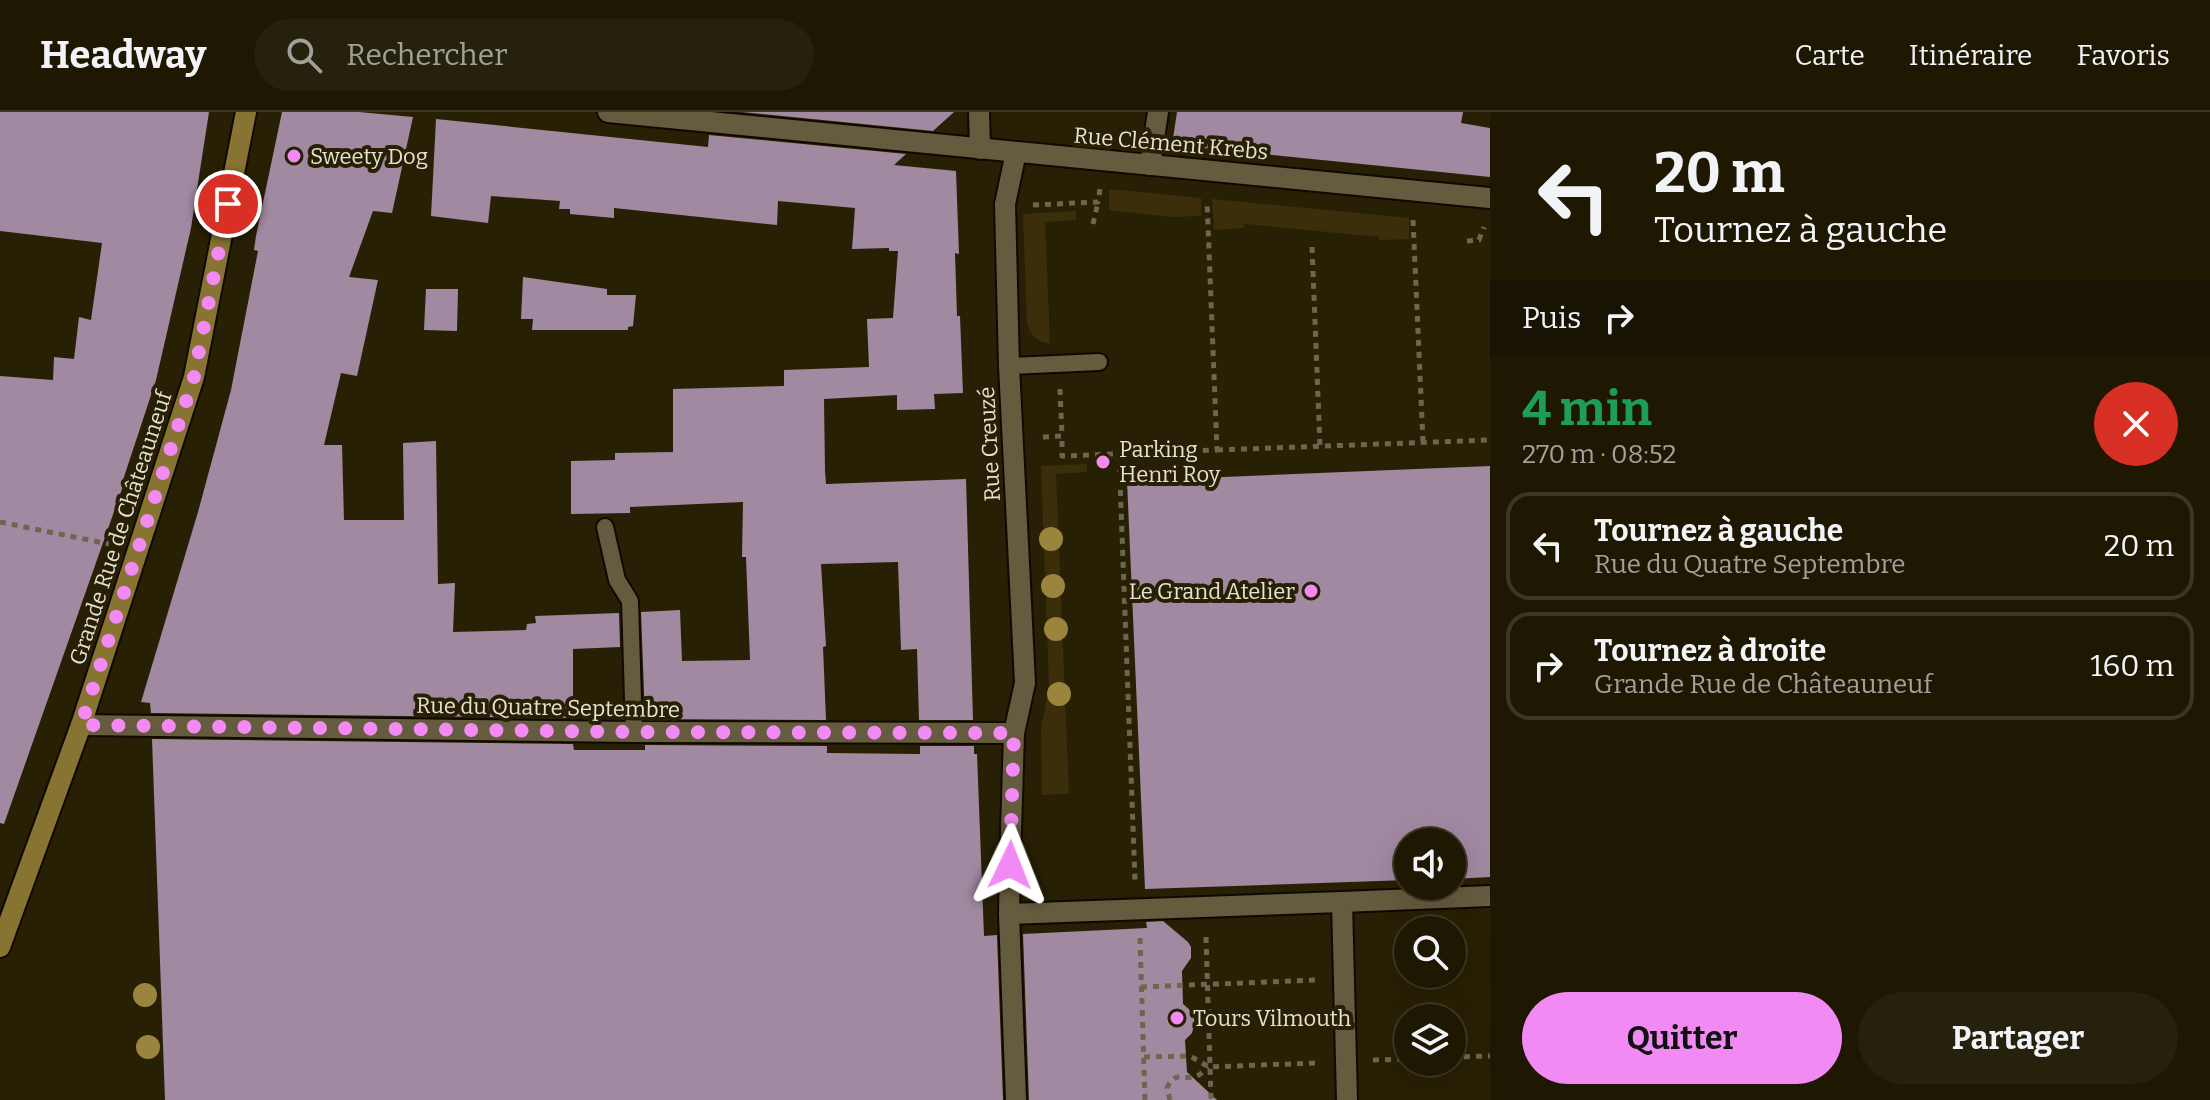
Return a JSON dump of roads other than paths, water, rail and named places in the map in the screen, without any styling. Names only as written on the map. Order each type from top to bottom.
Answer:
[{"type":"main road","name":"Grande Rue de Châteauneuf","points":[[2,936],[81,725],[194,377],[246,112]]},
{"type":"street","name":"Rue Clément Krebs","points":[[608,112],[1490,198]]},
{"type":"street","points":[[979,112],[980,149]]},
{"type":"street","points":[[1150,165],[1158,112]]},
{"type":"street","name":"Rue Creuzé","points":[[1016,152],[1005,204],[1012,438],[1025,683],[1014,733],[1009,914],[1016,1100]]},
{"type":"street","name":"Rue du Quatre Septembre","points":[[81,725],[1014,733]]},
{"type":"street","points":[[1009,914],[1490,896]]},
{"type":"street","points":[[1342,902],[1347,1100]]},
{"type":"lane","points":[[1009,366],[1099,362]]},
{"type":"lane","points":[[605,527],[617,580],[630,601],[634,732]]},
{"type":"place","name":"Sweety Dog","points":[[294,156]]},
{"type":"place","name":"Parking Henri Roy","points":[[1103,462]]},
{"type":"place","name":"Le Grand Atelier","points":[[1311,591]]},
{"type":"place","name":"Tours Vilmouth","points":[[1177,1018]]}]
